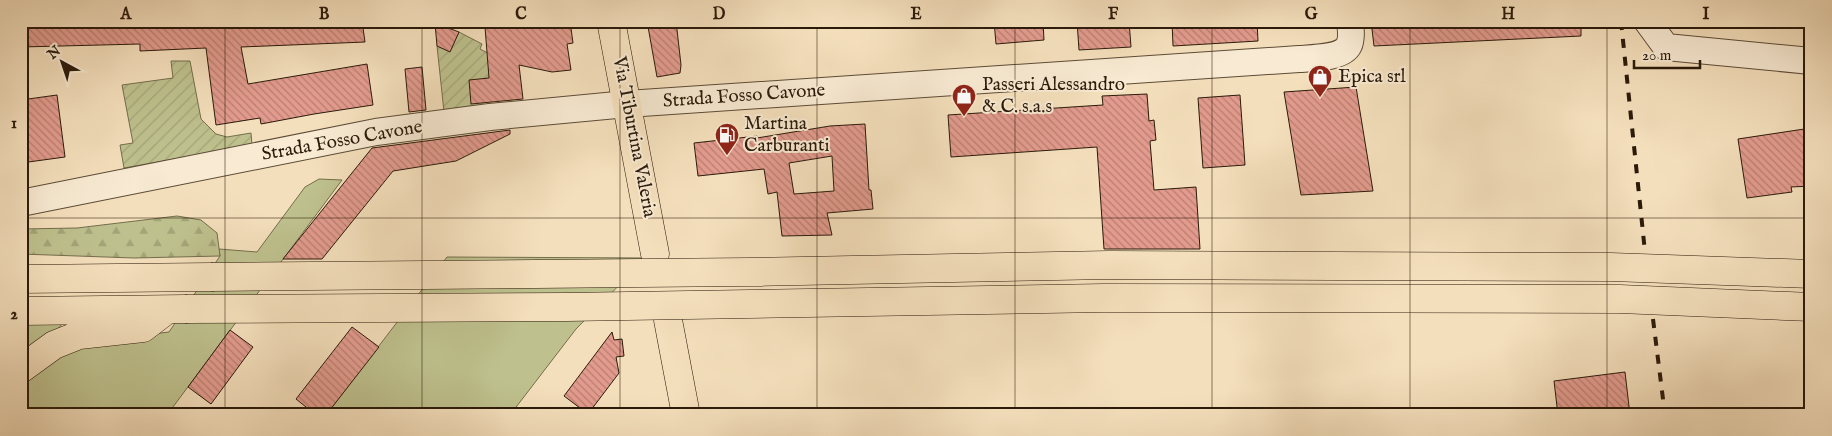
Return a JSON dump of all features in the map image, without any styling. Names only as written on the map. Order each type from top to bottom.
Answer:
[{"type":"main road","name":"Via Tiburtina Valeria","points":[[612,21],[655,254]]},
{"type":"main road","points":[[21,279],[748,272],[1109,265],[1611,267],[1811,274]]},
{"type":"main road","points":[[21,311],[557,307],[1104,298],[1620,300],[1811,306]]},
{"type":"main road","points":[[21,369],[54,345],[79,335],[143,328],[176,309]]},
{"type":"main road","points":[[668,320],[686,415]]},
{"type":"street","points":[[1647,21],[1666,47],[1811,61]]},
{"type":"street","name":"Strada Fosso Cavone","points":[[21,203],[376,132],[490,117],[628,104],[1300,59],[1334,55],[1346,50],[1350,33]]},
{"type":"green space","points":[[459,32],[482,44],[480,49],[515,67],[512,76],[481,79],[483,107],[444,112],[437,46],[450,51]]},
{"type":"green space","points":[[171,61],[190,61],[201,119],[216,134],[227,137],[251,133],[252,145],[124,168],[120,145],[133,143],[122,85],[173,78]]},
{"type":"green space","points":[[319,179],[342,180],[167,415],[21,415],[21,382],[79,343],[169,332],[220,256],[219,249],[257,252],[305,187]]},
{"type":"green space","points":[[177,216],[201,220],[217,233],[220,256],[134,258],[21,254],[21,229],[77,228]]},
{"type":"green space","points":[[447,257],[646,258],[576,329],[510,415],[326,415]]},
{"type":"green space","points":[[63,323],[56,331],[21,358],[21,324]]},
{"type":"building","points":[[21,21],[362,21],[365,42],[241,47],[248,84],[367,64],[373,105],[261,124],[260,118],[216,125],[206,48],[140,51],[140,44],[21,47]]},
{"type":"building","points":[[531,21],[570,21],[573,43],[567,44],[571,70],[552,72],[519,65],[523,99],[471,104],[469,80],[489,78],[485,27],[531,23]]},
{"type":"building","points":[[647,21],[676,21],[681,65],[680,73],[657,77]]},
{"type":"building","points":[[994,21],[1043,22],[1044,40],[996,44]]},
{"type":"building","points":[[1077,21],[1129,21],[1131,47],[1079,50]]},
{"type":"building","points":[[1172,21],[1257,21],[1258,41],[1173,46]]},
{"type":"building","points":[[1371,21],[1581,21],[1581,36],[1374,46]]},
{"type":"building","points":[[435,23],[459,32],[450,52],[437,46]]},
{"type":"building","points":[[422,67],[426,110],[409,112],[405,69]]},
{"type":"building","points":[[1356,87],[1373,191],[1301,195],[1284,92]]},
{"type":"building","points":[[1147,94],[1149,121],[1154,120],[1156,140],[1150,141],[1154,190],[1196,187],[1200,249],[1104,249],[1097,147],[951,157],[948,115],[1103,105],[1102,96]]},
{"type":"building","points":[[57,95],[65,157],[21,163],[21,100]]},
{"type":"building","points":[[1240,95],[1245,165],[1203,168],[1198,98]]},
{"type":"building","points":[[865,124],[869,190],[871,190],[873,209],[827,213],[832,235],[782,236],[777,192],[768,194],[764,169],[698,176],[694,143],[757,136],[757,138],[830,126]],"holes":[[[832,156],[834,191],[794,194],[789,163]]]},
{"type":"building","points":[[1811,128],[1811,186],[1791,187],[1792,192],[1747,198],[1738,139]]},
{"type":"building","points":[[510,130],[510,134],[456,161],[393,171],[322,259],[283,259],[372,148]]},
{"type":"building","points":[[352,327],[379,347],[326,415],[316,415],[296,399]]},
{"type":"building","points":[[230,330],[253,347],[211,404],[188,387]]},
{"type":"building","points":[[612,332],[614,340],[622,339],[624,356],[616,357],[619,373],[588,414],[564,396]]},
{"type":"building","points":[[1625,372],[1630,415],[1558,415],[1554,381]]},
{"type":"railway","points":[[1621,21],[1645,252]]},
{"type":"railway","points":[[1653,319],[1665,415]]},
{"type":"place","name":"Epica srl","points":[[1320,98]]},
{"type":"place","name":"Passeri Alessandro & C. s.a.s","points":[[964,117]]},
{"type":"place","name":"Martina Carburanti","points":[[727,156]]}]
